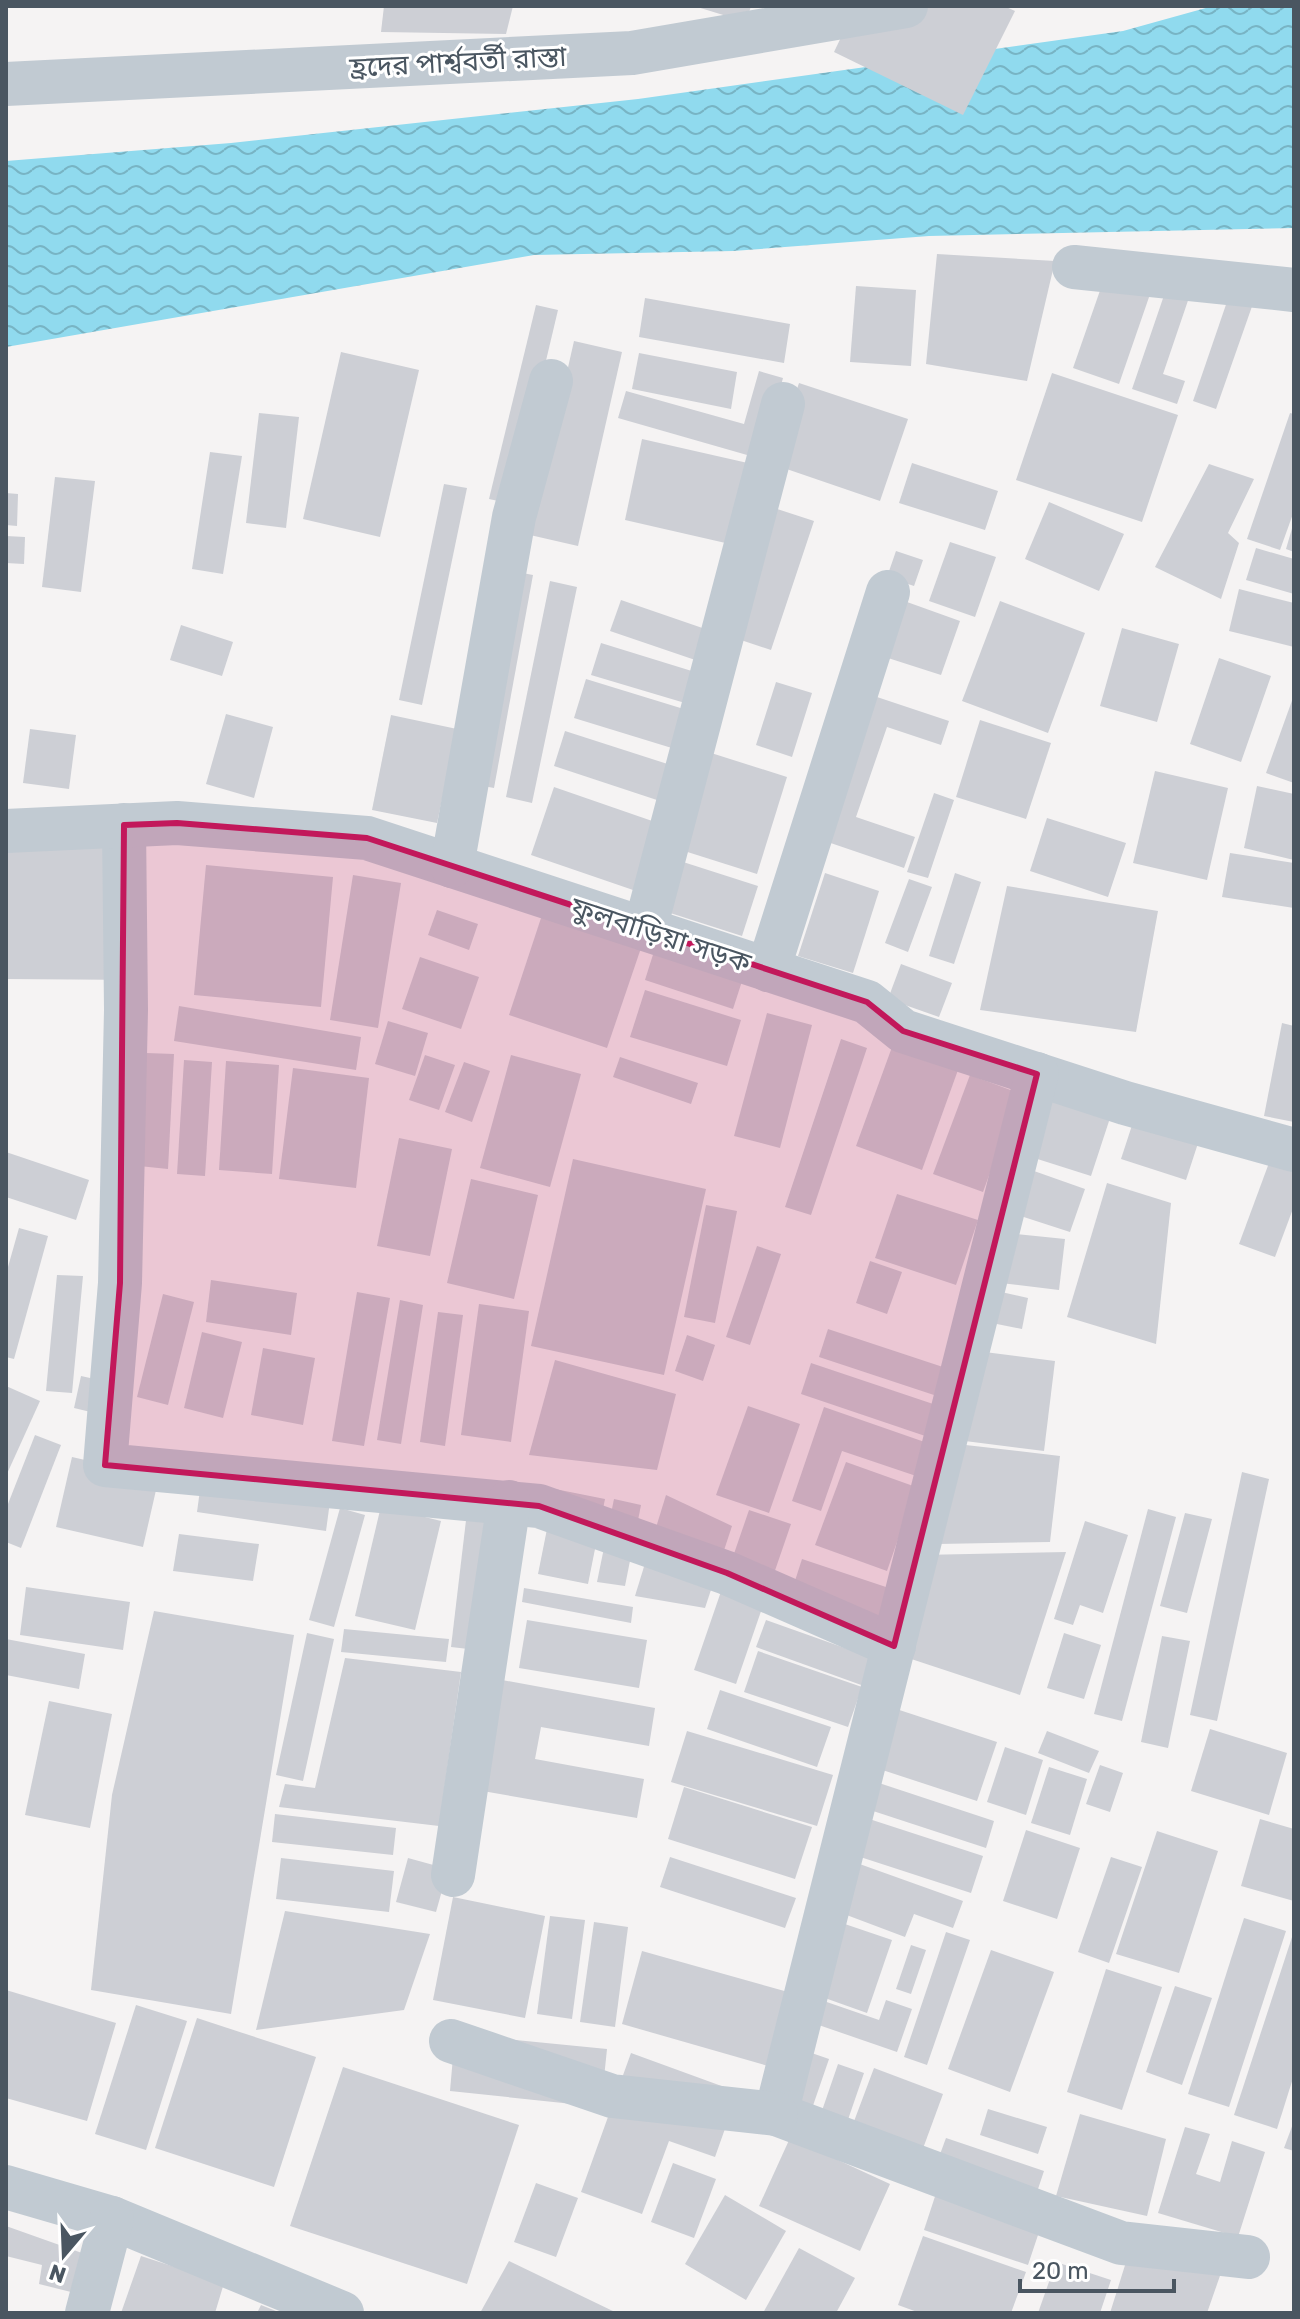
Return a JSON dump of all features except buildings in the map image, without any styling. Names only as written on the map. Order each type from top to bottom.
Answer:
[{"type":"street","name":"হ্রদের পার্শ্ববর্তী রাস্তা","points":[[6,84],[632,53],[906,6]]},
{"type":"street","points":[[1074,267],[1294,290]]},
{"type":"street","points":[[452,866],[514,517],[551,381]]},
{"type":"street","points":[[645,929],[783,404]]},
{"type":"street","points":[[768,970],[888,592]]},
{"type":"street","name":"ফুলবাড়িয়া সড়ক","points":[[6,831],[177,823],[367,838],[867,1002],[903,1031],[1125,1103],[1294,1150]]},
{"type":"street","points":[[124,825],[126,1010],[120,1283],[105,1465],[539,1506],[727,1573],[894,1646]]},
{"type":"street","points":[[776,2114],[1037,1074]]},
{"type":"street","points":[[453,1875],[509,1502]]},
{"type":"street","points":[[451,2041],[612,2096],[776,2114],[1121,2243],[1248,2257]]},
{"type":"street","points":[[6,2187],[112,2218],[342,2313]]},
{"type":"street","points":[[87,2313],[112,2218]]},
{"type":"highlighted area","points":[[177,823],[367,838],[867,1002],[903,1031],[1037,1074],[894,1646],[727,1573],[539,1506],[105,1465],[120,1283],[124,825]]},
{"type":"water","points":[[1213,6],[1294,6],[1294,228],[929,236],[733,251],[534,255],[6,347],[6,161],[231,143],[638,99],[1123,31]]}]
